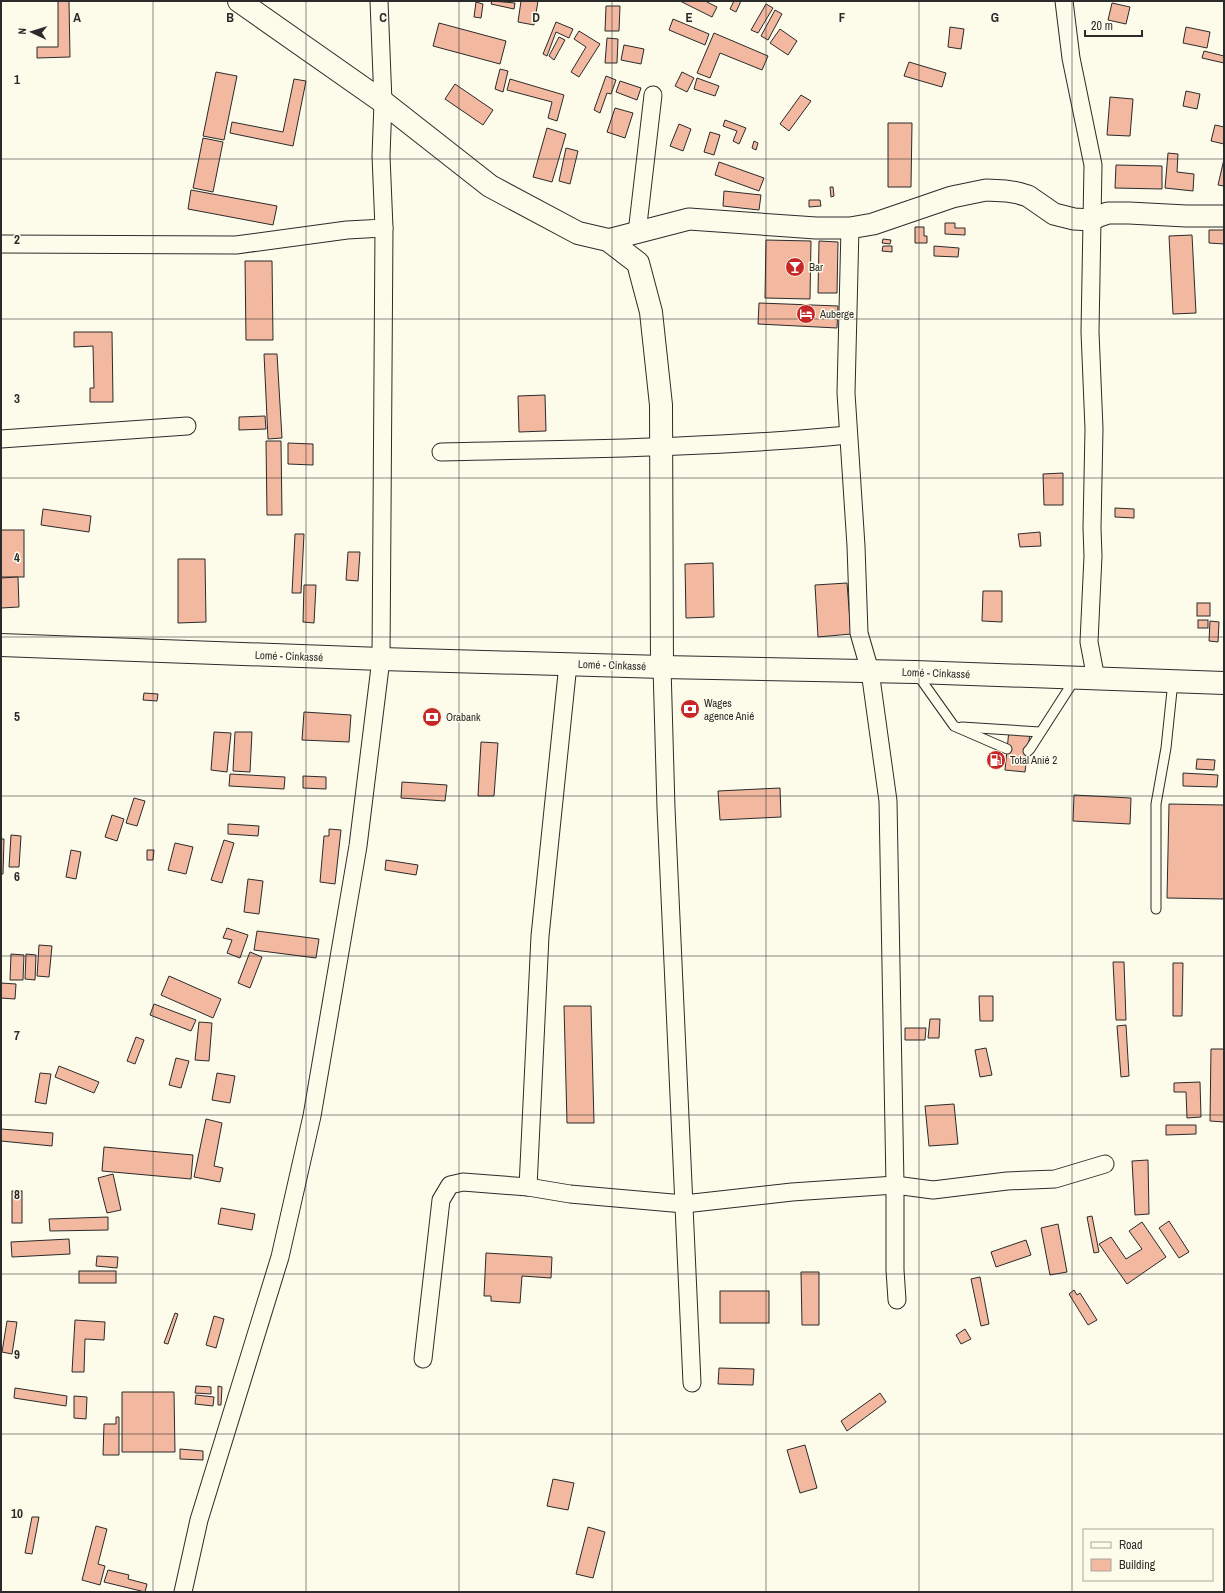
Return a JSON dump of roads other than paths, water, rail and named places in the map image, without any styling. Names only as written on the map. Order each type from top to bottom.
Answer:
[{"type":"main road","points":[[239,1],[383,102],[490,186],[548,216],[578,234],[608,240],[638,264],[651,312],[661,405],[662,667]]},
{"type":"main road","name":"Lomé - Cinkassé","points":[[1,644],[381,659],[915,672],[1224,683]]},
{"type":"street","points":[[183,1592],[199,1520],[280,1257],[312,1116],[358,846],[381,659],[384,228],[381,156],[383,102],[379,1]]},
{"type":"street","points":[[1064,1],[1071,58],[1093,165],[1090,332],[1094,429],[1092,528],[1093,556],[1086,679]]},
{"type":"street","points":[[637,232],[653,95]]},
{"type":"street","points":[[608,240],[689,219],[816,228],[850,228],[873,224],[952,198],[986,190],[1006,190],[1028,196],[1054,214],[1074,219],[1092,220],[1098,216],[1108,213],[1224,216]]},
{"type":"street","points":[[1,244],[236,245],[347,230],[384,228]]},
{"type":"street","points":[[850,228],[846,393],[856,546],[859,633],[870,671],[888,801],[895,1270],[897,1300]]},
{"type":"street","points":[[1,439],[187,426]]},
{"type":"street","points":[[441,452],[661,447],[778,441],[848,435]]},
{"type":"street","points":[[528,1187],[540,936],[568,664]]},
{"type":"street","points":[[662,667],[666,816],[692,1383]]},
{"type":"street","points":[[423,1359],[441,1200],[450,1185],[463,1182],[528,1187],[570,1194],[684,1204],[792,1192],[894,1185],[933,1190],[1007,1181],[1055,1179],[1105,1164]]},
{"type":"lane","points":[[915,672],[954,726],[1007,749]]},
{"type":"lane","points":[[1028,751],[1040,732],[1086,679]]},
{"type":"lane","points":[[1156,909],[1156,804],[1166,748],[1173,682]]},
{"type":"lane","points":[[954,726],[1040,732]]},
{"type":"place","name":"Bar","points":[[795,267]]},
{"type":"place","name":"Auberge","points":[[806,314]]},
{"type":"place","name":"Wages agence Anié","points":[[690,709]]},
{"type":"place","name":"Orabank","points":[[432,717]]},
{"type":"place","name":"Total Anié 2","points":[[996,760]]}]
